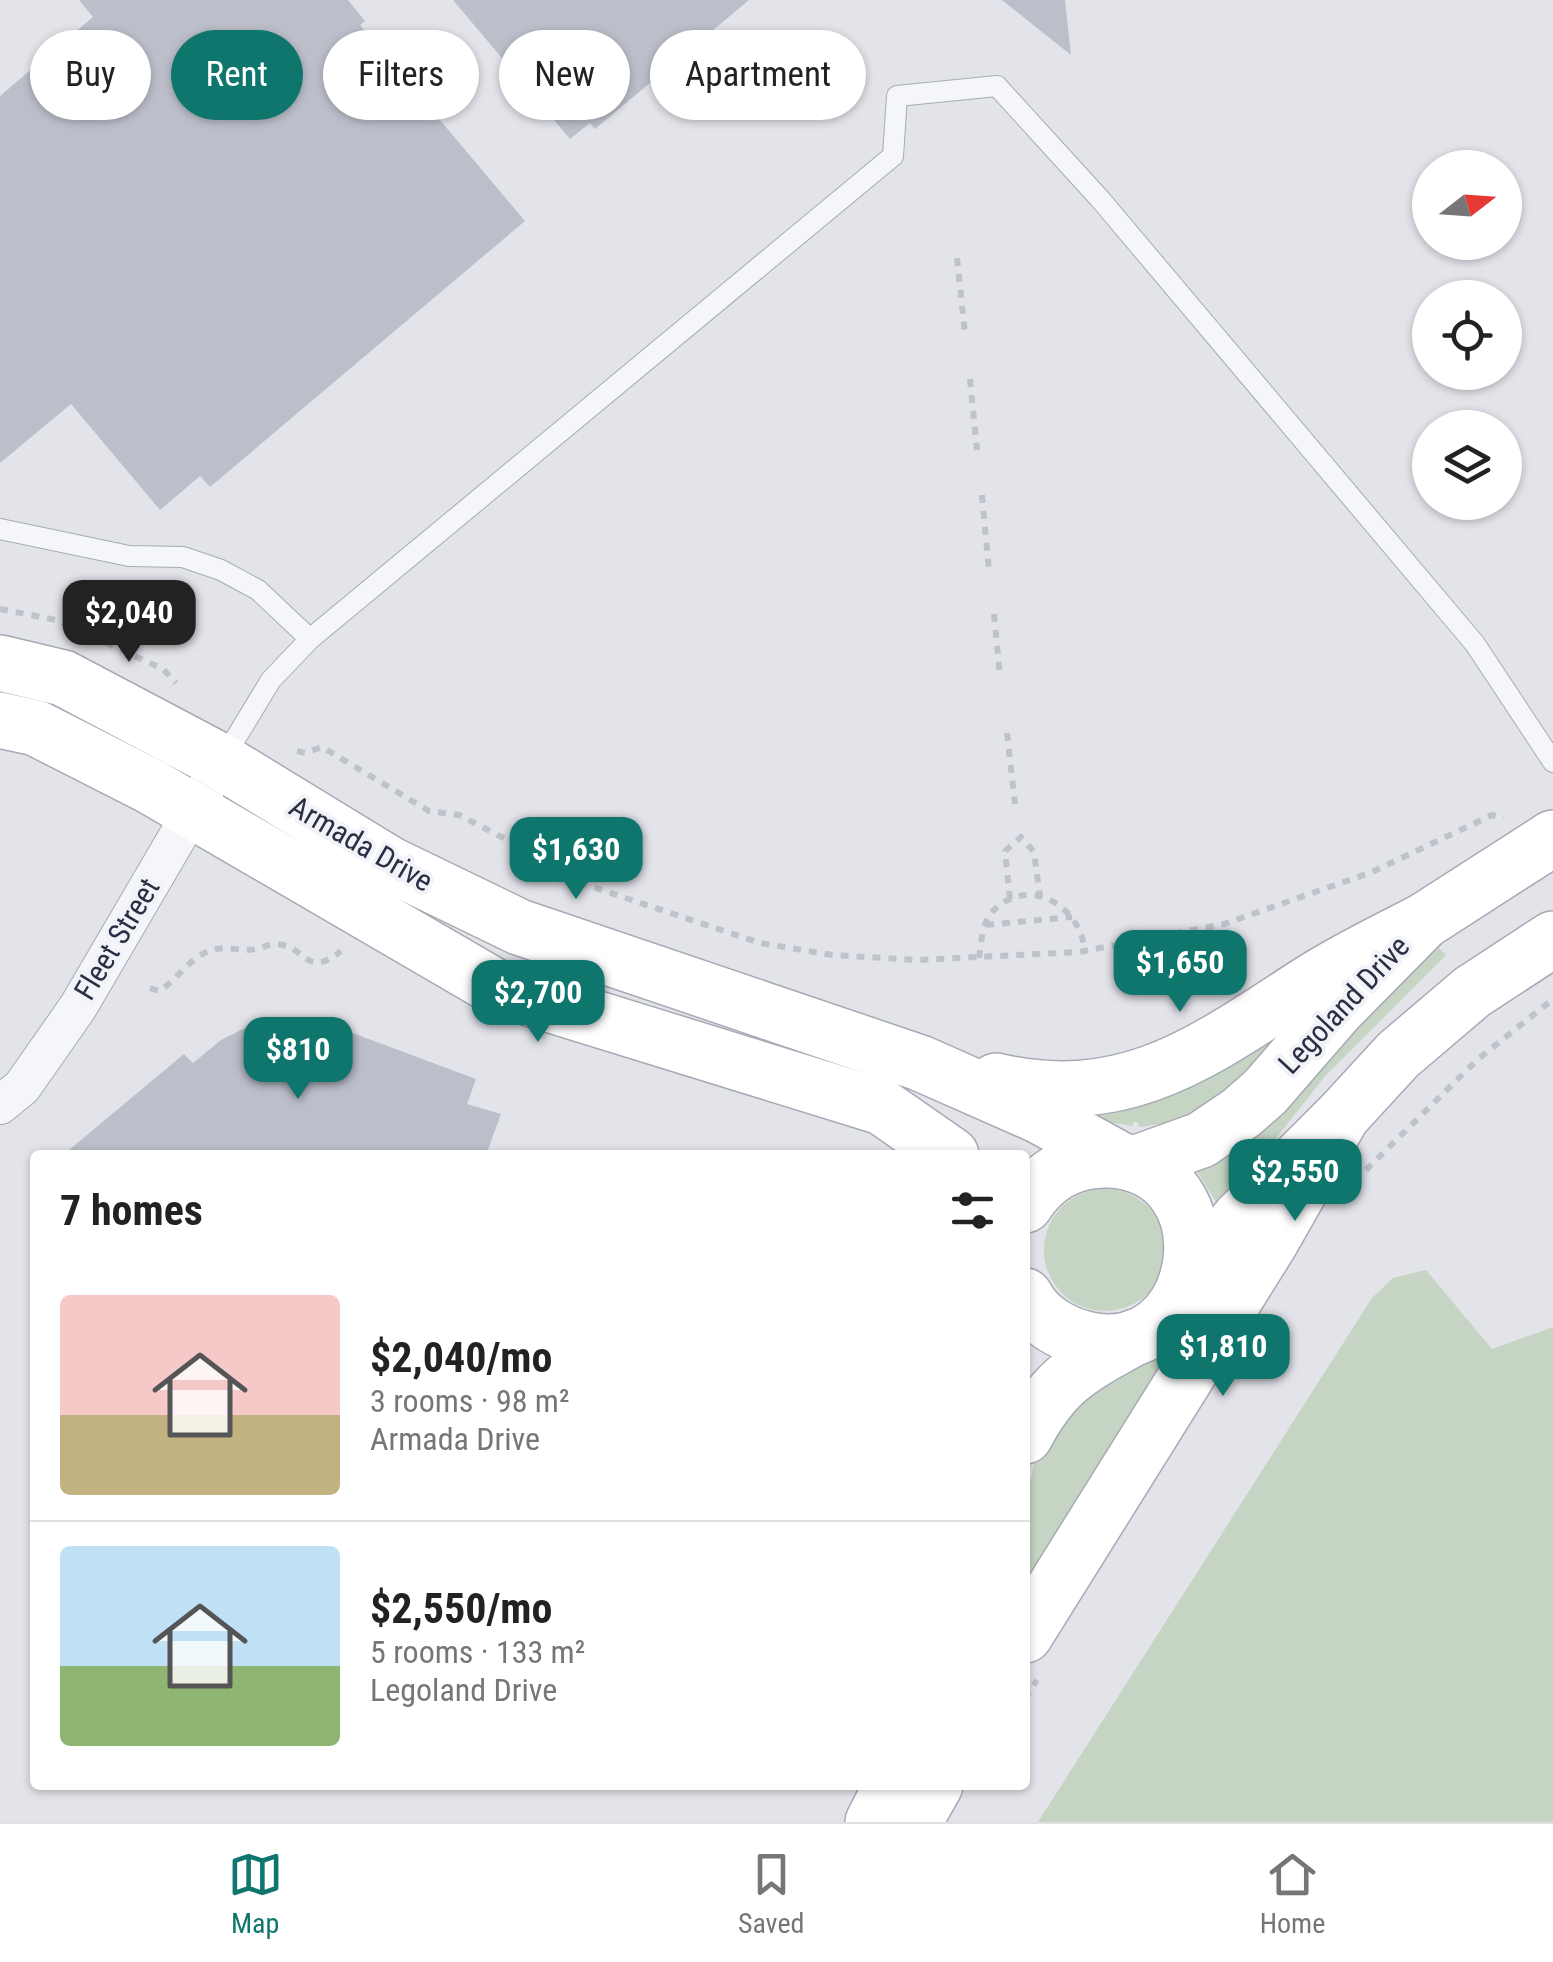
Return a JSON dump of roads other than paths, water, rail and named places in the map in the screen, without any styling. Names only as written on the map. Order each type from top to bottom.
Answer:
[{"type":"main road","name":"Armada Drive","points":[[0,662],[63,678],[222,762],[388,864],[520,928],[920,1063],[1038,1115],[1159,1178],[1178,1198],[1190,1223],[1194,1251],[1190,1279]]},
{"type":"main road","name":"Armada Drive","points":[[0,720],[36,728],[194,810],[497,988],[882,1107],[943,1150]]},
{"type":"main road","name":"Legoland Drive","points":[[1030,1196],[1060,1169],[1090,1160],[1128,1162],[1201,1140],[1241,1113],[1424,921],[1531,829]]},
{"type":"main road","points":[[920,1063],[1031,1088],[1130,1081],[1186,1061],[1313,981],[1424,921]]},
{"type":"main road","points":[[1030,1427],[1062,1380],[1146,1331],[1172,1309],[1190,1279],[1240,1218],[1398,1055],[1472,992],[1553,938]]},
{"type":"main road","points":[[1030,1627],[1271,1242],[1342,1116]]},
{"type":"main road","points":[[1030,1308],[1068,1335],[1094,1342],[1121,1340],[1146,1331]]},
{"type":"main road","points":[[873,1822],[889,1790]]},
{"type":"main road","points":[[914,1822],[932,1790]]},
{"type":"street","name":"Fleet Street","points":[[0,1105],[22,1086],[78,1006],[222,762]]},
{"type":"lane","points":[[222,762],[271,680],[310,639],[893,156],[897,96],[996,86],[1100,199],[1475,644],[1553,762]]},
{"type":"lane","points":[[0,529],[129,556],[183,557],[221,570],[258,590],[310,639]]}]
